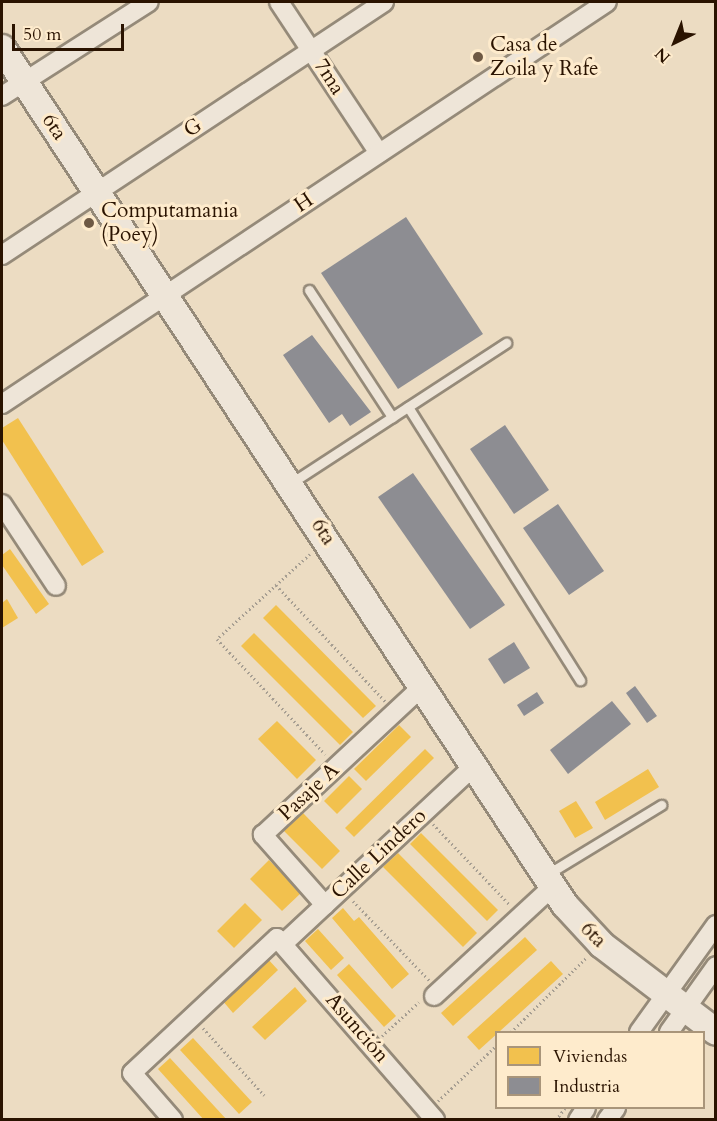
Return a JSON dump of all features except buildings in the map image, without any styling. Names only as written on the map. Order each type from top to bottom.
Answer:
[{"type":"main road","name":"6ta","points":[[2,48],[167,294],[550,881],[602,945],[675,1003],[716,1032]]},
{"type":"street","points":[[2,96],[149,2]]},
{"type":"street","name":"7ma","points":[[279,2],[379,153]]},
{"type":"street","name":"G","points":[[2,255],[384,2]]},
{"type":"street","name":"H","points":[[2,404],[598,4]]},
{"type":"street","points":[[2,504],[56,586]]},
{"type":"street","name":"Pasaje A","points":[[325,905],[263,835],[424,685]]},
{"type":"street","name":"Calle Lindero","points":[[173,1119],[132,1073],[280,941],[325,905],[475,765]]},
{"type":"street","points":[[437,994],[520,916],[550,881]]},
{"type":"street","points":[[669,1031],[675,1003],[716,925]]},
{"type":"street","name":"Asunción","points":[[280,941],[432,1115]]},
{"type":"street","points":[[640,1031],[716,966]]},
{"type":"lane","points":[[309,290],[392,417]]},
{"type":"lane","points":[[291,483],[506,343]]},
{"type":"lane","points":[[408,407],[580,680]]},
{"type":"lane","points":[[550,881],[661,804]]},
{"type":"path","points":[[327,538],[217,639],[337,766]]},
{"type":"path","points":[[276,585],[395,711]]},
{"type":"path","points":[[423,813],[520,916]]},
{"type":"path","points":[[342,889],[437,994],[422,999],[372,1045]]},
{"type":"path","points":[[512,1031],[602,945]]},
{"type":"path","points":[[193,1017],[264,1095]]},
{"type":"path","points":[[432,1115],[495,1047]]},
{"type":"place","name":"Casa de Zoila y Rafe","points":[[478,57]]},
{"type":"place","name":"Computamania (Poey)","points":[[89,223]]}]
